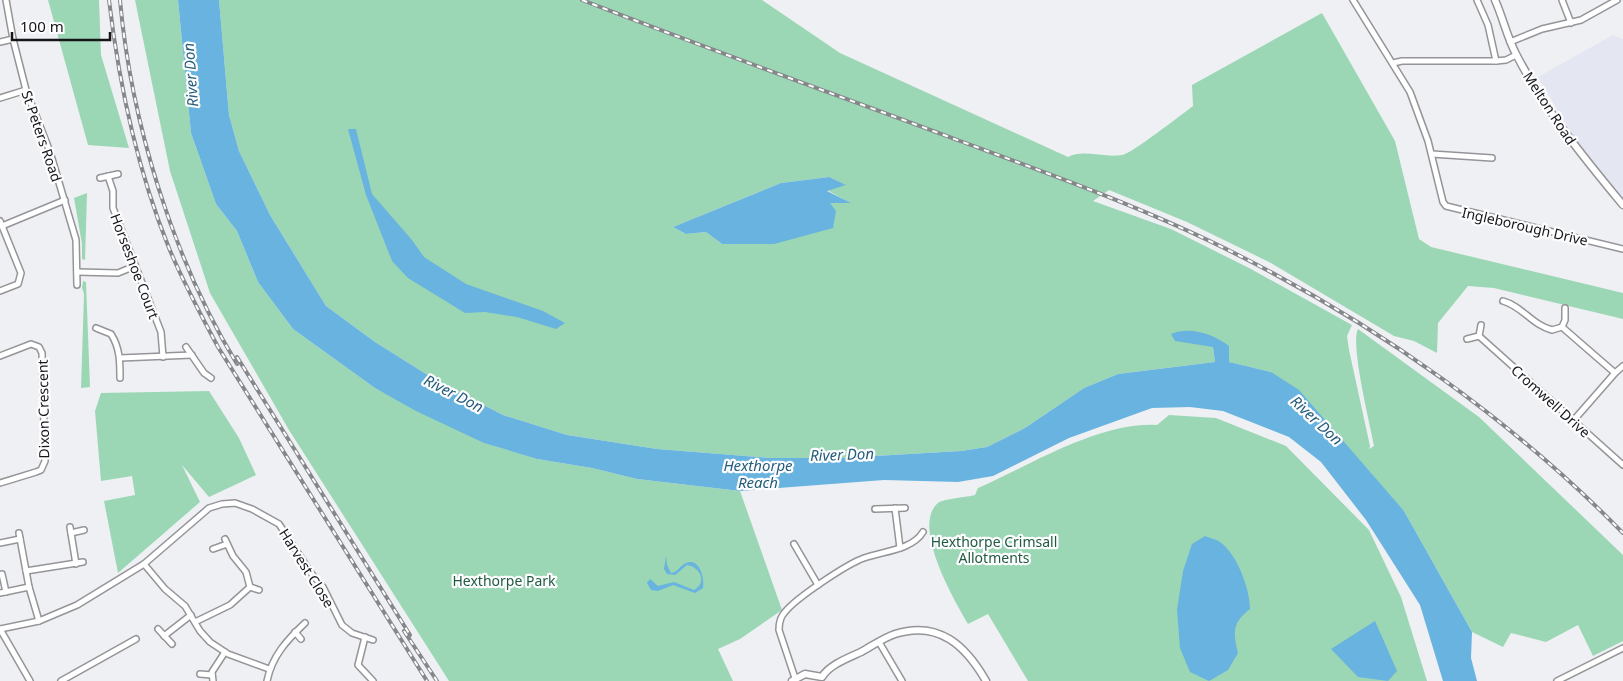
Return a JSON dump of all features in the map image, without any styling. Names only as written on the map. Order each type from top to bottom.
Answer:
[{"type":"street","name":"St Peters Road","points":[[6,0],[13,39],[26,90],[65,200],[76,240],[77,285]]},
{"type":"street","name":"Ingleborough Drive","points":[[1353,0],[1410,92],[1432,154],[1443,202],[1446,206],[1623,249]]},
{"type":"street","points":[[1477,0],[1488,25],[1496,61]]},
{"type":"street","name":"Melton Road","points":[[1494,0],[1516,55],[1575,146],[1623,205]]},
{"type":"street","points":[[1562,0],[1571,23]]},
{"type":"street","points":[[1510,42],[1542,29],[1571,23],[1618,0]]},
{"type":"street","points":[[0,42],[13,39]]},
{"type":"street","points":[[1393,64],[1402,61],[1496,61],[1506,60],[1516,55]]},
{"type":"street","points":[[0,98],[26,90]]},
{"type":"street","points":[[1432,154],[1492,158]]},
{"type":"street","points":[[100,178],[118,174]]},
{"type":"street","name":"Horseshoe Court","points":[[108,176],[113,191],[113,208],[161,332],[163,357]]},
{"type":"street","points":[[0,291],[18,284],[21,277],[1,224],[65,200]]},
{"type":"street","points":[[77,272],[118,273],[136,266]]},
{"type":"street","points":[[1503,301],[1515,306],[1544,328],[1556,330],[1562,327],[1566,320],[1565,308]]},
{"type":"street","points":[[1467,339],[1479,336],[1480,324]]},
{"type":"street","points":[[1562,327],[1615,373]]},
{"type":"street","points":[[96,328],[111,334],[120,358],[120,378]]},
{"type":"street","name":"Cromwell Drive","points":[[1479,336],[1623,465]]},
{"type":"street","name":"Dixon Crescent","points":[[0,356],[30,344],[39,347],[42,353],[45,461],[41,470],[0,482]]},
{"type":"street","points":[[186,347],[204,373],[211,378]]},
{"type":"street","points":[[120,358],[192,356]]},
{"type":"street","points":[[1573,421],[1623,366]]},
{"type":"street","name":"Harvest Close","points":[[0,629],[39,621],[100,592],[144,564],[209,508],[222,504],[243,505],[280,524],[310,574],[323,587],[342,625],[352,633],[373,640]]},
{"type":"street","points":[[895,508],[900,548]]},
{"type":"street","points":[[875,509],[905,508]]},
{"type":"street","points":[[26,571],[79,563],[71,530],[84,530]]},
{"type":"street","points":[[923,532],[917,540],[900,548],[862,558],[818,585],[784,612],[779,623],[794,679],[805,674],[824,679],[829,669],[894,634],[913,630],[937,633],[947,637],[969,653],[986,681]]},
{"type":"street","points":[[0,543],[20,536],[29,587],[39,621]]},
{"type":"street","points":[[213,549],[226,541],[233,556],[246,572],[250,587]]},
{"type":"street","points":[[794,544],[818,585]]},
{"type":"street","points":[[144,564],[165,589],[185,606],[204,636],[225,652],[270,669]]},
{"type":"street","points":[[2,574],[3,592],[29,587]]},
{"type":"street","points":[[250,587],[259,590]]},
{"type":"street","points":[[195,622],[230,606],[250,587]]},
{"type":"street","points":[[164,636],[190,615]]},
{"type":"street","points":[[267,681],[270,669],[281,649],[305,623]]},
{"type":"street","points":[[0,629],[30,681]]},
{"type":"street","points":[[158,629],[172,644]]},
{"type":"street","points":[[296,632],[301,639]]},
{"type":"street","points":[[365,637],[358,665],[374,681]]},
{"type":"street","points":[[61,681],[136,639]]},
{"type":"street","points":[[879,642],[902,681]]},
{"type":"street","points":[[1557,681],[1623,648]]},
{"type":"street","points":[[213,681],[212,675],[225,652]]},
{"type":"street","points":[[200,674],[212,675]]},
{"type":"shaded area","points":[[1613,35],[1623,39],[1623,200],[1572,134],[1538,77]]},
{"type":"green space","points":[[48,0],[99,0],[101,55],[129,148],[88,145]]},
{"type":"green space","name":"Hexthorpe Park","points":[[135,0],[178,0],[191,133],[216,204],[237,231],[258,282],[293,329],[375,388],[485,443],[537,459],[592,468],[637,479],[740,491],[782,610],[740,639],[718,649],[733,681],[449,681],[289,430],[210,293],[170,171]]},
{"type":"green space","points":[[219,0],[762,0],[840,53],[1068,157],[1080,154],[1115,156],[1127,153],[1193,106],[1192,85],[1322,13],[1395,141],[1419,239],[1431,247],[1623,293],[1623,319],[1494,288],[1468,286],[1438,323],[1437,353],[1414,341],[1394,336],[1269,262],[1187,222],[1109,190],[1093,201],[1171,229],[1251,269],[1352,325],[1347,336],[1370,446],[1369,449],[1374,446],[1358,367],[1356,337],[1358,329],[1479,417],[1623,555],[1623,641],[1593,656],[1578,625],[1546,642],[1511,633],[1503,647],[1472,632],[1404,511],[1271,372],[1228,362],[1213,347],[1215,362],[1118,374],[1084,388],[1025,428],[987,447],[961,451],[841,458],[770,458],[657,449],[567,435],[503,415],[442,384],[375,342],[326,306],[270,215],[239,151],[229,115]],"holes":[[[829,177],[845,185],[827,190],[850,203],[830,202],[830,206],[722,244],[706,232],[686,234],[673,227],[781,183]]]},
{"type":"green space","points":[[87,193],[85,260],[82,259],[82,244],[74,198]]},
{"type":"green space","points":[[83,281],[86,282],[90,387],[81,388],[84,294],[82,288]]},
{"type":"green space","points":[[209,391],[239,438],[256,475],[209,497],[182,465],[200,502],[118,573],[104,501],[135,495],[132,476],[101,481],[95,411],[101,393]]},
{"type":"green space","name":"Hexthorpe Crimsall Allotments","points":[[1169,415],[1216,418],[1286,446],[1369,530],[1401,597],[1427,681],[1028,681],[988,614],[968,624],[945,581],[932,545],[929,528],[931,514],[938,503],[975,495],[978,488],[1042,457],[1088,438],[1112,430],[1157,425]]},
{"type":"water","points":[[178,0],[219,0],[229,115],[239,151],[270,215],[326,306],[375,342],[442,384],[503,415],[567,435],[657,449],[770,458],[841,458],[961,451],[987,447],[1025,428],[1084,388],[1118,374],[1215,362],[1213,347],[1175,341],[1171,334],[1186,331],[1201,332],[1229,346],[1229,362],[1271,372],[1299,390],[1404,511],[1472,632],[1471,658],[1477,681],[1443,681],[1420,605],[1366,520],[1321,462],[1289,437],[1223,411],[1190,407],[1152,408],[1069,438],[993,476],[958,482],[884,480],[740,491],[637,479],[592,468],[537,459],[484,443],[416,411],[375,388],[293,329],[258,282],[237,231],[216,204],[191,133]]},
{"type":"water","points":[[348,129],[356,129],[372,194],[412,240],[424,257],[466,284],[543,311],[565,323],[556,329],[517,317],[485,312],[465,313],[408,278],[392,261],[366,195]]},
{"type":"water","points":[[829,177],[846,185],[827,191],[851,203],[830,203],[836,211],[833,228],[774,244],[722,244],[706,232],[686,234],[673,227],[781,183]]},
{"type":"water","points":[[1205,536],[1220,542],[1237,563],[1248,592],[1250,609],[1240,619],[1235,628],[1238,653],[1228,670],[1209,681],[1190,672],[1180,648],[1177,610],[1183,571],[1192,544]]},
{"type":"water","points":[[666,556],[667,565],[671,573],[689,562],[697,565],[702,574],[703,588],[695,593],[673,585],[658,591],[651,590],[647,583],[650,579],[658,586],[674,582],[694,590],[701,583],[701,575],[692,566],[687,565],[675,575],[667,574],[664,569]]},
{"type":"water","points":[[1375,621],[1397,671],[1388,681],[1358,677],[1331,649]]},
{"type":"railway","points":[[109,0],[124,95],[139,157],[158,218],[180,273],[218,347],[427,681]]},
{"type":"railway","points":[[120,0],[134,94],[159,188],[193,280],[237,364]]},
{"type":"railway","points":[[582,0],[1067,181],[1172,224],[1240,256],[1343,313],[1443,379],[1536,452],[1623,533]]},
{"type":"railway","points":[[237,357],[410,635]]},
{"type":"railway","points":[[404,631],[437,681]]},
{"type":"water label","name":"River Don","points":[[190,75]]},
{"type":"water label","name":"River Don","points":[[454,393]]},
{"type":"water label","name":"River Don","points":[[1317,420]]},
{"type":"water label","name":"River Don","points":[[842,454]]},
{"type":"water label","name":"Hexthorpe Reach","points":[[758,474]]}]
